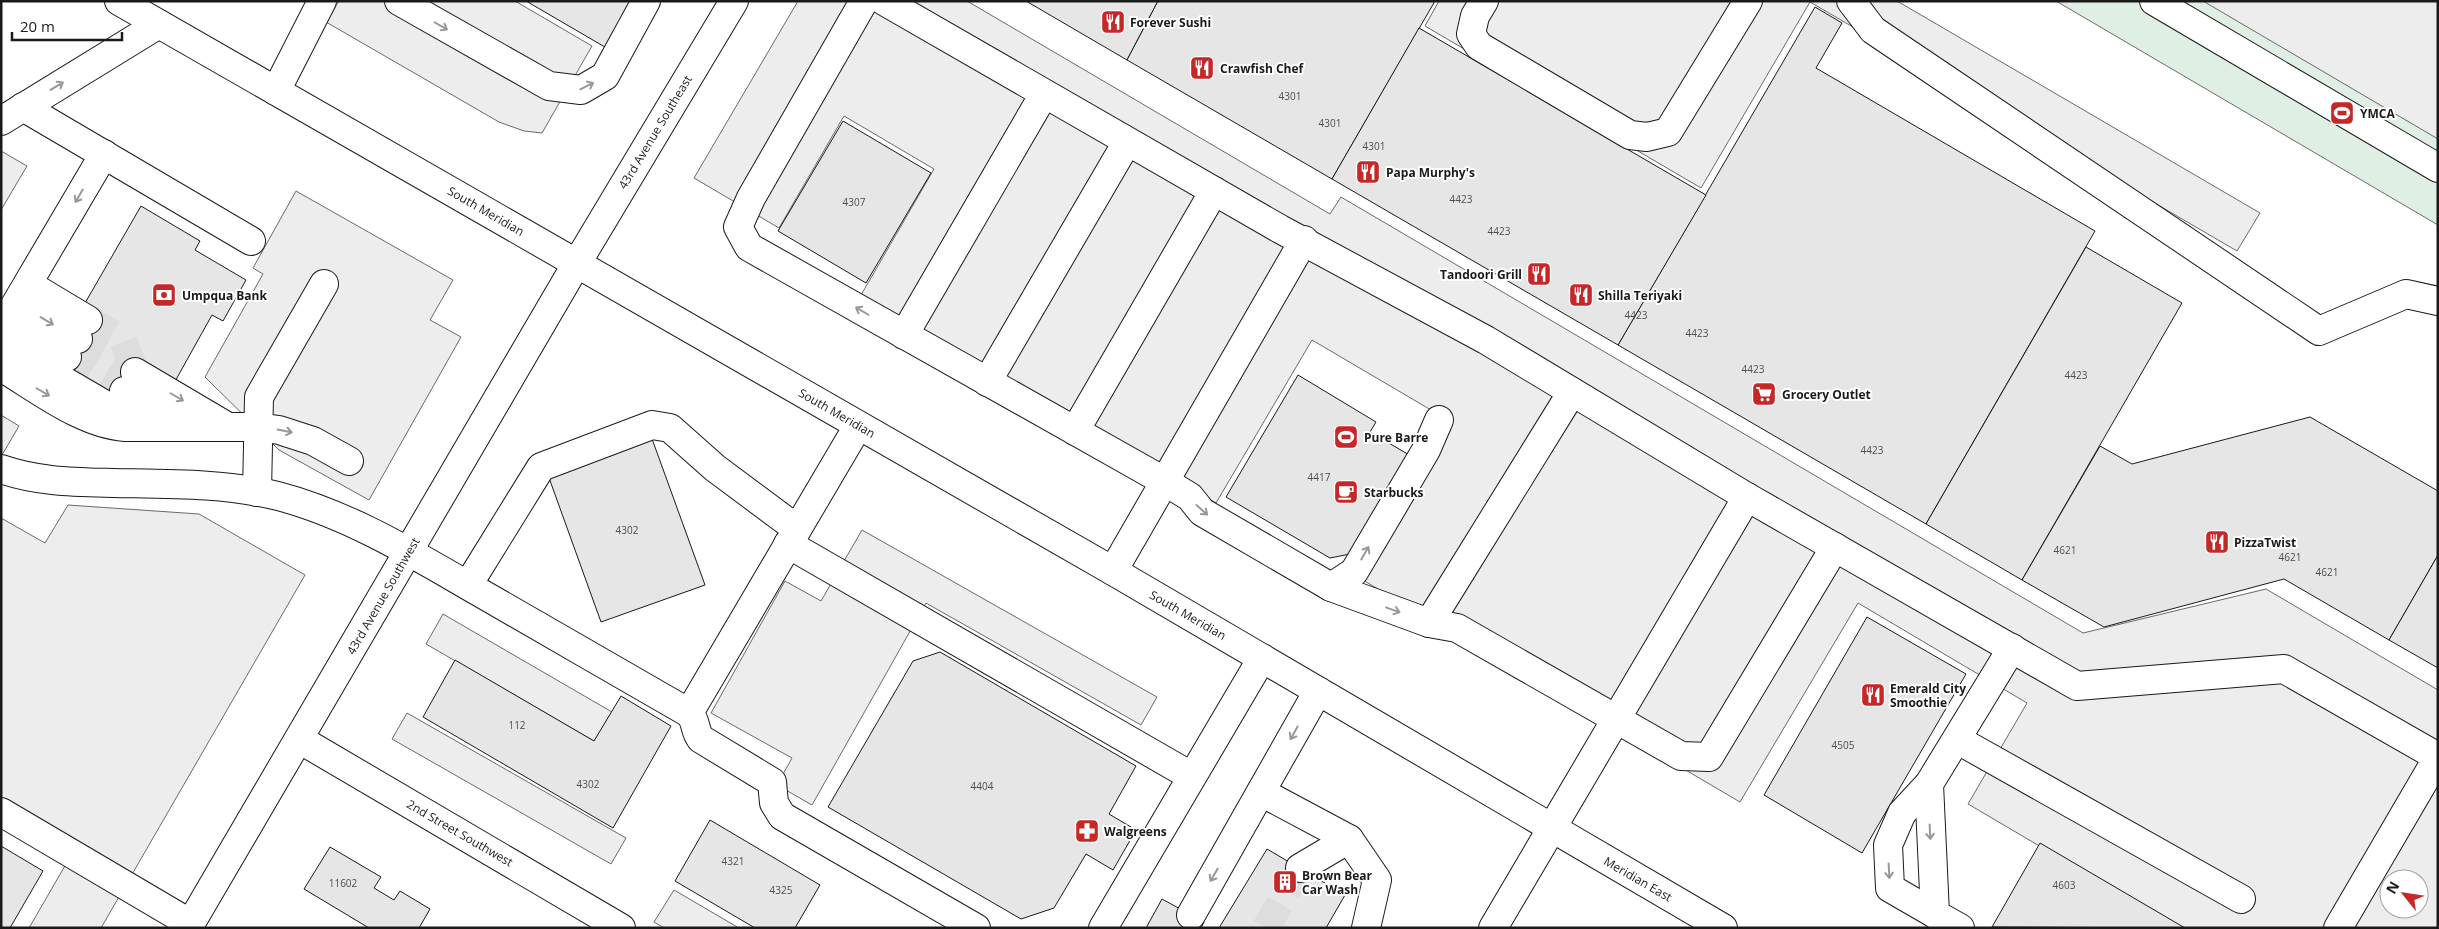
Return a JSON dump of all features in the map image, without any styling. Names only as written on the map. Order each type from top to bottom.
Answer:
[{"type":"main road","name":"South Meridian","points":[[119,1],[1262,658],[1553,829]]},
{"type":"main road","points":[[276,91],[322,1]]},
{"type":"main road","points":[[399,1],[550,86],[581,90],[605,76],[646,1]]},
{"type":"main road","name":"43rd Avenue Southeast","points":[[577,263],[734,1]]},
{"type":"main road","points":[[864,1],[751,198],[738,227],[750,247],[1164,481],[1190,497],[1202,512],[1331,587],[1430,623],[1458,628],[1681,756],[1709,757],[1835,547]]},
{"type":"main road","points":[[884,1],[1214,191],[1486,340],[1747,497],[2077,686],[2284,669],[2438,757],[2338,928]]},
{"type":"main road","points":[[1484,1],[1475,16],[1471,34],[1479,46],[1630,135],[1647,137],[1668,132],[1748,1]]},
{"type":"main road","points":[[1851,1],[1873,30],[2320,331],[2406,294],[2438,301]]},
{"type":"main road","points":[[2154,1],[2438,168]]},
{"type":"main road","points":[[12,114],[159,24]]},
{"type":"main road","points":[[904,335],[1044,94]]},
{"type":"main road","points":[[12,114],[104,154],[251,241]]},
{"type":"main road","points":[[987,382],[1127,142]]},
{"type":"main road","points":[[11,316],[104,154]]},
{"type":"main road","points":[[1075,431],[1214,191]]},
{"type":"main road","points":[[1113,572],[1304,240]]},
{"type":"main road","name":"43rd Avenue Southwest","points":[[190,926],[577,263]]},
{"type":"main road","points":[[257,492],[259,398],[324,284]]},
{"type":"main road","points":[[11,316],[78,339],[11,316]]},
{"type":"main road","points":[[11,316],[142,427]]},
{"type":"main road","points":[[1,367],[95,421],[113,426],[257,427],[302,436],[349,461]]},
{"type":"main road","points":[[186,427],[129,382],[228,427]]},
{"type":"main road","points":[[1430,623],[1572,392]]},
{"type":"main road","points":[[1331,587],[1354,572],[1426,450],[1439,420]]},
{"type":"main road","points":[[468,585],[541,467],[652,425],[670,428],[793,536],[1191,776]]},
{"type":"main road","points":[[689,713],[858,426]]},
{"type":"main road","points":[[1,469],[22,476],[62,482],[204,484],[257,492],[307,505],[360,527],[468,585],[689,713],[695,720],[698,735],[701,739],[772,782],[774,803],[782,816],[976,928]]},
{"type":"main road","points":[[1493,928],[1747,497]]},
{"type":"main road","points":[[1960,928],[1890,888],[1888,845],[1902,813],[1929,784],[1958,740],[2012,648]]},
{"type":"main road","points":[[1103,928],[1262,658]]},
{"type":"main road","points":[[1191,915],[1318,691]]},
{"type":"main road","name":"2nd Street Southwest","points":[[299,739],[621,928]]},
{"type":"main road","points":[[1958,740],[2242,899]]},
{"type":"main road","points":[[1929,784],[1935,914]]},
{"type":"main road","points":[[1261,792],[1349,840],[1377,880],[1366,928]]},
{"type":"main road","points":[[1,812],[190,926]]},
{"type":"main road","name":"Meridian East","points":[[1553,829],[1720,927]]},
{"type":"main road","points":[[1300,868],[1349,840]]},
{"type":"green space","name":"YMCA","points":[[2056,1],[2438,1],[2438,225]]},
{"type":"shaded area","points":[[339,1],[515,1],[592,46],[542,133],[524,131],[499,122],[326,22]]},
{"type":"shaded area","points":[[798,1],[967,1],[1330,214],[1341,197],[2083,633],[2266,589],[2438,690],[2438,928],[2179,928],[1968,804],[2027,703],[1858,603],[1740,802],[1356,576],[1448,420],[1312,340],[1216,503],[861,295],[934,169],[844,116],[779,228],[694,178]]},
{"type":"shaded area","points":[[1439,1],[1897,1],[2260,213],[2237,251],[1810,2],[1701,188],[1425,26]]},
{"type":"shaded area","points":[[2203,1],[2438,1],[2438,139]]},
{"type":"shaded area","points":[[1,151],[27,166],[1,210]]},
{"type":"shaded area","points":[[296,191],[453,280],[430,320],[461,337],[369,500],[279,450],[205,377],[263,274],[253,268]]},
{"type":"shaded area","points":[[1,415],[19,426],[2,455],[1,454]]},
{"type":"shaded area","points":[[68,505],[199,514],[305,575],[101,928],[29,928],[66,864],[1,826],[1,518],[45,543]]},
{"type":"shaded area","points":[[862,530],[1157,697],[1141,725],[926,603],[812,805],[777,785],[792,758],[711,713],[785,581],[821,601]]},
{"type":"shaded area","points":[[443,614],[612,712],[594,741],[426,644]]},
{"type":"shaded area","points":[[407,713],[626,838],[611,864],[392,739]]},
{"type":"shaded area","points":[[674,890],[739,928],[664,928],[654,922]]},
{"type":"building","points":[[526,1],[638,1],[610,50]]},
{"type":"building","points":[[1026,1],[1158,1],[1127,60]]},
{"type":"building","points":[[1158,1],[1435,1],[1332,179],[1127,60]]},
{"type":"building","points":[[1815,7],[1842,23],[1816,68],[2095,231],[1926,524],[1618,345]]},
{"type":"building","points":[[1419,28],[1706,195],[1618,345],[1332,179]]},
{"type":"building","points":[[843,121],[931,173],[866,283],[778,231]]},
{"type":"building","name":"Umpqua Bank","points":[[141,206],[200,241],[195,250],[246,280],[223,321],[212,315],[173,385],[114,408],[57,374],[81,310]]},
{"type":"building","points":[[2086,247],[2182,303],[2022,580],[1926,524]]},
{"type":"building","points":[[1298,375],[1376,422],[1370,432],[1411,456],[1355,553],[1330,558],[1226,497]]},
{"type":"building","points":[[2310,417],[2438,491],[2438,555],[2389,640],[2284,579],[2104,627],[2022,580],[2100,446],[2132,464]]},
{"type":"building","points":[[651,436],[705,585],[601,622],[548,475]]},
{"type":"building","points":[[2438,555],[2438,668],[2389,640]]},
{"type":"building","points":[[1867,617],[1966,674],[1862,853],[1764,795]]},
{"type":"building","name":"Walgreens","points":[[940,652],[1136,766],[1109,814],[1136,830],[1113,870],[1086,854],[1054,908],[1021,919],[828,807],[913,661]]},
{"type":"building","points":[[455,660],[594,741],[621,696],[671,726],[613,828],[423,717]]},
{"type":"building","points":[[710,820],[820,885],[795,928],[755,928],[675,881]]},
{"type":"building","points":[[2040,843],[2185,928],[1992,927]]},
{"type":"building","points":[[1,846],[43,871],[10,928],[1,928]]},
{"type":"building","points":[[330,847],[381,877],[374,888],[394,900],[400,891],[430,909],[419,928],[369,928],[304,889]]},
{"type":"building","name":"Brown Bear Car Wash","points":[[1267,849],[1345,895],[1326,928],[1219,928]]},
{"type":"building","points":[[1162,899],[1204,922],[1201,928],[1146,928]]},
{"type":"tunnel","points":[[88,320],[123,340],[135,372]]},
{"type":"tunnel","points":[[78,339],[135,372]]},
{"type":"tunnel","points":[[67,357],[124,391]]},
{"type":"tunnel","points":[[1266,928],[1300,868]]},
{"type":"place","name":"Forever Sushi","points":[[1113,22]]},
{"type":"place","name":"Crawfish Chef","points":[[1202,68]]},
{"type":"place","name":"YMCA","points":[[2342,113]]},
{"type":"place","name":"Papa Murphy's","points":[[1368,172]]},
{"type":"place","name":"Tandoori Grill","points":[[1539,274]]},
{"type":"place","name":"Umpqua Bank","points":[[164,295]]},
{"type":"place","name":"Shilla Teriyaki","points":[[1581,295]]},
{"type":"place","name":"Grocery Outlet","points":[[1764,394]]},
{"type":"place","name":"Pure Barre","points":[[1346,437]]},
{"type":"place","name":"Starbucks","points":[[1346,492]]},
{"type":"place","name":"PizzaTwist","points":[[2217,542]]},
{"type":"place","name":"Emerald City Smoothie","points":[[1873,695]]},
{"type":"place","name":"Walgreens","points":[[1087,831]]},
{"type":"place","name":"Brown Bear Car Wash","points":[[1285,882]]}]
